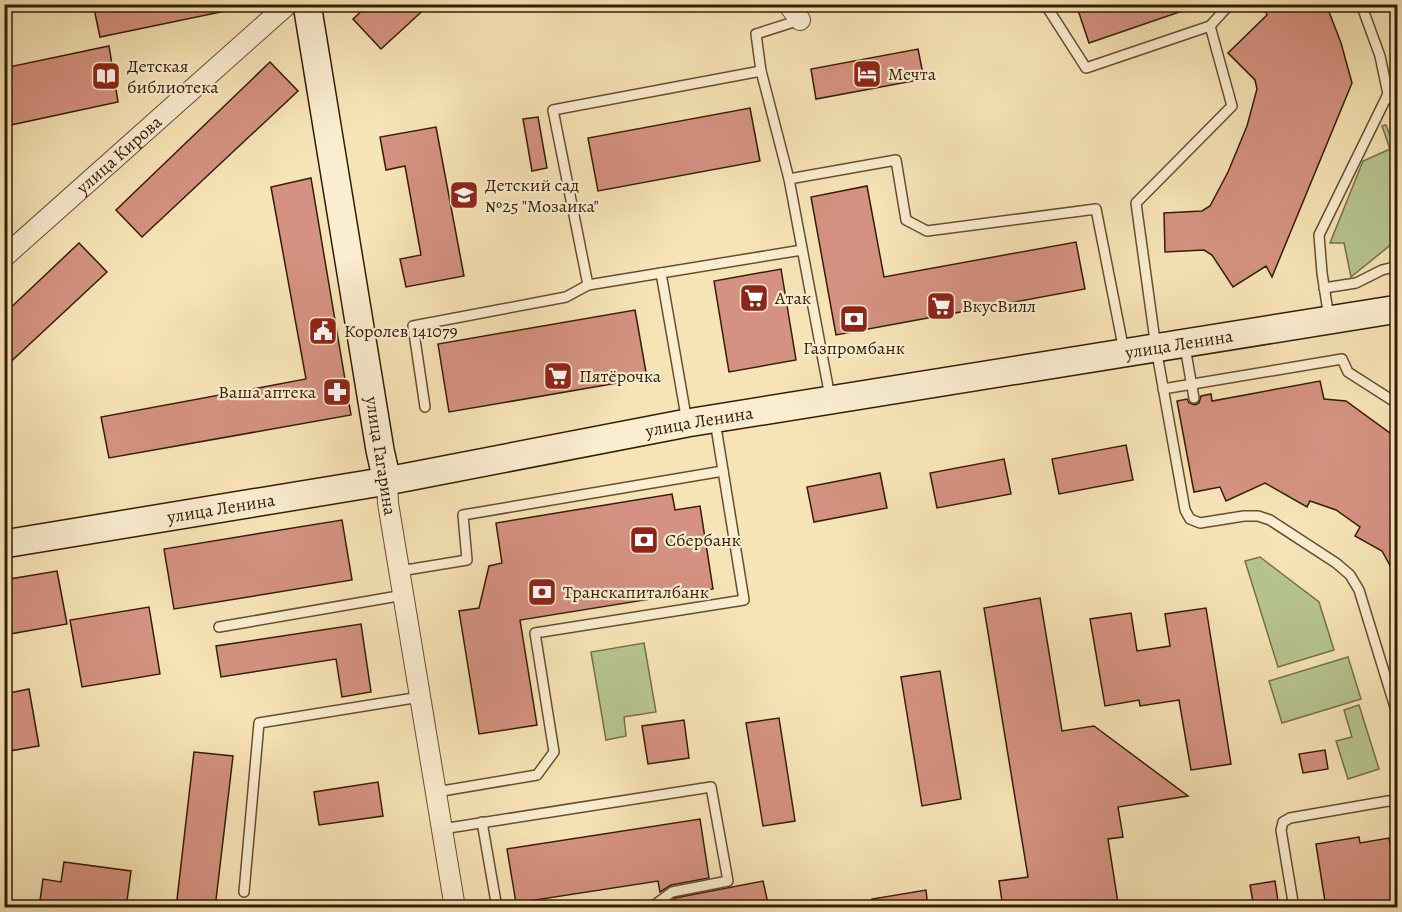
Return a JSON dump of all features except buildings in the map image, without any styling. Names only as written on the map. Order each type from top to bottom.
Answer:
[{"type":"main road","name":"улица Гагарина","points":[[307,4],[387,481]]},
{"type":"main road","name":"улица Ленина","points":[[4,544],[387,481],[715,418],[1398,309]]},
{"type":"street","name":"улица Кирова","points":[[4,257],[288,4]]},
{"type":"street","name":"улица Гагарина","points":[[387,481],[388,503],[455,908]]},
{"type":"lane","points":[[1045,4],[1086,68],[1209,26],[1230,4]]},
{"type":"lane","points":[[1361,4],[1380,56],[1388,94],[1398,107]]},
{"type":"lane","points":[[794,12],[756,34],[761,71],[789,178],[830,400]]},
{"type":"lane","points":[[1209,26],[1232,106],[1136,203],[1156,348],[1185,510],[1190,519],[1200,523],[1244,516],[1258,516],[1269,520],[1336,563],[1350,575],[1359,590],[1398,717]]},
{"type":"lane","points":[[588,285],[553,110],[761,71]]},
{"type":"lane","points":[[1329,320],[1319,235],[1388,94]]},
{"type":"lane","points":[[789,178],[896,160],[906,220],[927,231],[1096,209],[1124,353]]},
{"type":"lane","points":[[425,406],[413,326],[566,297],[588,285],[802,250]]},
{"type":"lane","points":[[1324,288],[1356,283],[1382,270],[1398,266]]},
{"type":"lane","points":[[661,273],[687,423]]},
{"type":"lane","points":[[1184,343],[1194,398]]},
{"type":"lane","points":[[1163,389],[1342,359],[1348,372],[1398,404]]},
{"type":"lane","points":[[436,792],[537,776],[554,752],[535,633],[744,600],[715,418]]},
{"type":"lane","points":[[400,571],[466,560],[463,515],[723,471]]},
{"type":"lane","points":[[219,627],[404,595]]},
{"type":"lane","points":[[244,892],[259,723],[420,697]]},
{"type":"lane","points":[[442,829],[711,787],[728,881],[672,892],[653,906],[645,908]]},
{"type":"lane","points":[[1294,908],[1281,830],[1283,822],[1290,818],[1388,801],[1398,802]]},
{"type":"lane","points":[[482,822],[497,908]]},
{"type":"green space","points":[[1386,125],[1397,154],[1397,242],[1351,277],[1344,243],[1330,243],[1363,161],[1390,149],[1382,126]]},
{"type":"green space","points":[[1260,557],[1319,602],[1334,650],[1278,667],[1245,561]]},
{"type":"green space","points":[[644,643],[656,712],[624,717],[626,736],[606,740],[591,652]]},
{"type":"green space","points":[[1348,657],[1361,699],[1282,723],[1269,681]]},
{"type":"green space","points":[[1359,705],[1379,769],[1348,779],[1336,741],[1352,737],[1344,710]]},
{"type":"place","name":"Мечта","points":[[867,74]]},
{"type":"place","name":"Детская библиотека","points":[[106,76]]},
{"type":"place","name":"Детский сад №25 \"Мозаика\"","points":[[464,195]]},
{"type":"place","name":"Атак","points":[[754,298]]},
{"type":"place","name":"ВкусВилл","points":[[941,306]]},
{"type":"place","name":"Газпромбанк","points":[[854,319]]},
{"type":"place","name":"Королев 141079","points":[[323,331]]},
{"type":"place","name":"Пятёрочка","points":[[558,376]]},
{"type":"place","name":"Ваша аптека","points":[[337,392]]},
{"type":"place","name":"Сбербанк","points":[[644,540]]},
{"type":"place","name":"Транскапиталбанк","points":[[542,592]]}]
